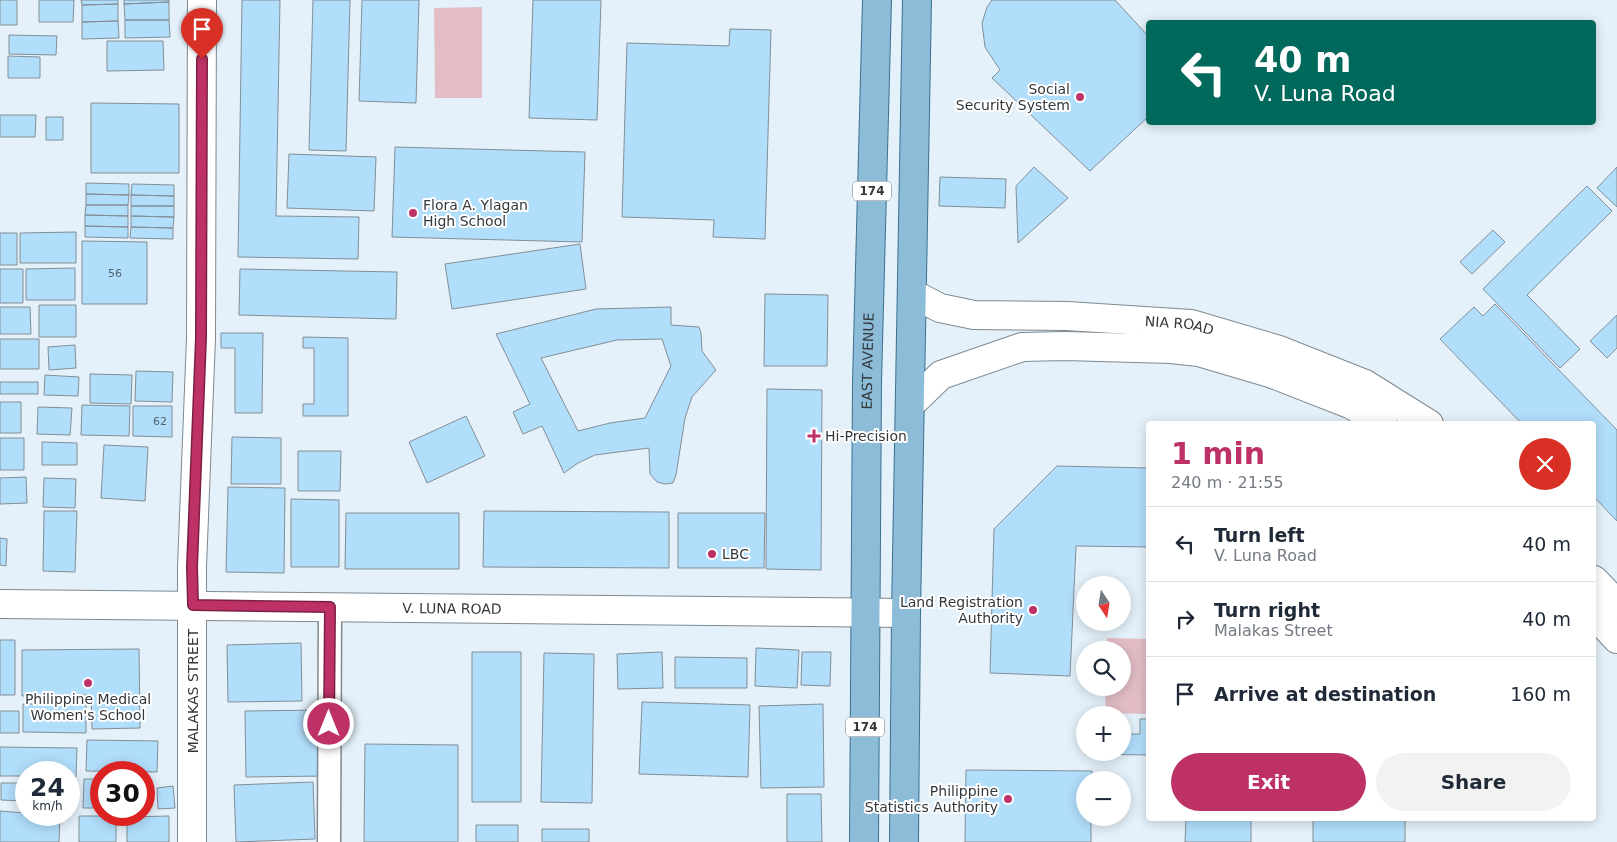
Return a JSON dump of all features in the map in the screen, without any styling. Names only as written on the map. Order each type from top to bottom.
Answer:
[{"type":"main road","name":"EAST AVENUE","points":[[864,842],[867,382],[877,0]]},
{"type":"main road","points":[[904,842],[906,613],[917,0]]},
{"type":"street","name":"MALAKAS STREET","points":[[192,842],[192,567],[201,338],[202,0]]},
{"type":"street","name":"NIA ROAD","points":[[913,294],[940,308],[974,315],[1067,316],[1191,324],[1279,350],[1356,380],[1423,421]]},
{"type":"street","name":"NIA ROAD","points":[[910,405],[941,375],[1022,347],[1066,346],[1171,349],[1199,352],[1270,373],[1352,405],[1378,421]]},
{"type":"street","points":[[1596,582],[1617,604]]},
{"type":"street","name":"V. LUNA ROAD","points":[[0,604],[906,613]]},
{"type":"street","points":[[329,842],[330,607]]},
{"type":"street","points":[[1596,616],[1617,639]]},
{"type":"shaded area","points":[[482,7],[482,98],[435,98],[434,8]]},
{"type":"shaded area","points":[[1107,638],[1146,639],[1146,714],[1131,714],[1131,706],[1105,706],[1106,696],[1131,696],[1131,641],[1107,641]]},
{"type":"building","points":[[0,0],[17,0],[17,25],[0,25]]},
{"type":"building","points":[[39,0],[74,0],[73,22],[39,22]]},
{"type":"building","points":[[81,0],[118,0],[118,4],[82,5]]},
{"type":"building","points":[[124,0],[169,0],[169,2],[124,4]]},
{"type":"building","points":[[242,0],[280,0],[276,216],[359,217],[358,259],[238,257]]},
{"type":"building","points":[[313,0],[350,0],[346,151],[309,150]]},
{"type":"building","points":[[362,0],[419,0],[416,103],[359,101]]},
{"type":"building","points":[[533,0],[601,0],[597,120],[529,118]]},
{"type":"building","name":"Social Security System","points":[[992,0],[1115,0],[1146,34],[1146,119],[1090,171],[992,78],[1000,70],[985,47],[982,23],[987,7]]},
{"type":"building","points":[[169,2],[169,20],[125,20],[124,4]]},
{"type":"building","points":[[118,4],[118,21],[82,22],[82,5]]},
{"type":"building","points":[[125,20],[169,20],[170,37],[125,38]]},
{"type":"building","points":[[118,21],[119,38],[82,39],[82,22]]},
{"type":"building","points":[[730,29],[771,30],[765,239],[713,237],[714,220],[622,217],[627,43],[729,46]]},
{"type":"building","points":[[9,35],[57,36],[56,55],[9,54]]},
{"type":"building","points":[[107,41],[163,41],[164,70],[107,71]]},
{"type":"building","points":[[8,56],[40,57],[40,78],[8,78]]},
{"type":"building","points":[[91,103],[179,104],[179,173],[91,173]]},
{"type":"building","points":[[0,115],[36,115],[35,137],[0,137]]},
{"type":"building","points":[[46,117],[63,117],[63,140],[46,140]]},
{"type":"building","points":[[395,147],[585,152],[582,242],[392,237]]},
{"type":"building","points":[[289,154],[376,157],[374,211],[287,208]]},
{"type":"building","points":[[1034,167],[1068,198],[1018,243],[1016,186]]},
{"type":"building","points":[[1617,167],[1617,207],[1597,188]]},
{"type":"building","points":[[940,177],[1006,179],[1005,208],[939,206]]},
{"type":"building","points":[[86,183],[129,184],[129,195],[86,194]]},
{"type":"building","points":[[132,184],[174,185],[174,196],[131,195]]},
{"type":"building","points":[[1587,186],[1612,211],[1527,295],[1580,349],[1560,368],[1483,289]]},
{"type":"building","points":[[86,194],[129,195],[128,205],[86,205]]},
{"type":"building","points":[[131,195],[174,196],[174,206],[131,206]]},
{"type":"building","points":[[86,205],[128,205],[128,216],[85,215]]},
{"type":"building","points":[[131,206],[174,206],[174,217],[131,216]]},
{"type":"building","points":[[85,215],[128,216],[128,227],[85,226]]},
{"type":"building","points":[[131,216],[174,217],[173,228],[131,227]]},
{"type":"building","points":[[85,226],[128,227],[128,238],[85,237]]},
{"type":"building","points":[[131,227],[173,228],[173,239],[130,238]]},
{"type":"building","points":[[1493,230],[1505,242],[1472,274],[1460,262]]},
{"type":"building","points":[[76,232],[76,263],[20,263],[20,233]]},
{"type":"building","points":[[0,233],[17,233],[17,265],[0,265]]},
{"type":"building","points":[[82,241],[147,242],[147,304],[82,304]]},
{"type":"building","points":[[580,244],[586,289],[452,309],[445,264]]},
{"type":"building","points":[[75,268],[75,300],[26,300],[26,269]]},
{"type":"building","points":[[0,269],[23,269],[23,303],[0,303]]},
{"type":"building","points":[[240,269],[397,272],[396,319],[239,315]]},
{"type":"building","points":[[765,294],[828,295],[827,366],[764,366]]},
{"type":"building","points":[[1495,304],[1617,430],[1617,521],[1596,499],[1596,421],[1519,421],[1440,339],[1474,307],[1483,316]]},
{"type":"building","points":[[39,305],[76,305],[76,337],[39,337]]},
{"type":"building","points":[[0,307],[30,307],[31,334],[0,334]]},
{"type":"building","points":[[671,307],[671,325],[699,327],[702,351],[716,370],[692,397],[685,418],[673,483],[657,482],[650,474],[649,448],[595,455],[578,463],[564,473],[542,426],[523,434],[513,412],[530,404],[496,334],[596,309]],"holes":[[[662,339],[671,366],[645,418],[610,423],[578,431],[541,358],[617,340]]]},
{"type":"building","points":[[1617,315],[1617,348],[1607,358],[1590,341]]},
{"type":"building","points":[[221,333],[263,333],[262,413],[235,413],[235,348],[221,348]]},
{"type":"building","points":[[303,337],[348,338],[348,416],[303,416],[303,404],[314,404],[314,348],[303,348]]},
{"type":"building","points":[[0,339],[39,339],[39,369],[0,369]]},
{"type":"building","points":[[75,345],[76,368],[49,370],[48,347]]},
{"type":"building","points":[[136,371],[173,372],[172,402],[135,401]]},
{"type":"building","points":[[90,374],[132,375],[131,404],[90,403]]},
{"type":"building","points":[[45,375],[79,377],[78,396],[44,395]]},
{"type":"building","points":[[0,382],[38,382],[38,394],[0,394]]},
{"type":"building","points":[[767,389],[822,390],[821,570],[766,569]]},
{"type":"building","points":[[0,402],[21,402],[21,433],[0,433]]},
{"type":"building","points":[[82,405],[130,406],[129,436],[81,435]]},
{"type":"building","points":[[133,406],[172,406],[172,437],[133,436]]},
{"type":"building","points":[[38,407],[72,408],[70,435],[37,434]]},
{"type":"building","points":[[466,416],[485,456],[427,483],[409,442]]},
{"type":"building","points":[[232,437],[281,438],[281,484],[231,484]]},
{"type":"building","points":[[0,438],[24,438],[24,470],[0,470]]},
{"type":"building","points":[[42,442],[77,443],[77,465],[42,465]]},
{"type":"building","points":[[104,445],[148,447],[145,501],[101,498]]},
{"type":"building","points":[[298,451],[341,451],[340,491],[298,491]]},
{"type":"building","name":"Land Registration Authority","points":[[1057,466],[1146,468],[1146,547],[1076,546],[1070,676],[990,673],[994,529]]},
{"type":"building","points":[[26,477],[27,503],[0,504],[0,478]]},
{"type":"building","points":[[44,478],[76,479],[75,508],[43,507]]},
{"type":"building","points":[[228,487],[285,488],[284,573],[226,572]]},
{"type":"building","points":[[291,499],[339,500],[339,567],[291,567]]},
{"type":"building","points":[[44,511],[77,511],[75,572],[43,571]]},
{"type":"building","points":[[484,511],[669,512],[669,568],[483,567]]},
{"type":"building","points":[[346,513],[459,513],[459,569],[345,569]]},
{"type":"building","points":[[678,513],[765,513],[764,568],[678,568]]},
{"type":"building","points":[[0,538],[7,539],[6,566],[0,565]]},
{"type":"building","points":[[0,640],[15,640],[15,695],[0,695]]},
{"type":"building","points":[[301,643],[302,701],[228,702],[227,645]]},
{"type":"building","points":[[756,648],[799,650],[797,688],[755,686]]},
{"type":"building","points":[[139,649],[140,728],[92,729],[91,695],[22,696],[22,650]]},
{"type":"building","points":[[472,652],[521,652],[521,802],[472,802]]},
{"type":"building","points":[[662,652],[663,688],[618,689],[617,654]]},
{"type":"building","points":[[802,652],[831,652],[830,686],[801,685]]},
{"type":"building","points":[[544,653],[594,654],[592,803],[541,802]]},
{"type":"building","points":[[675,657],[747,658],[747,688],[675,688]]},
{"type":"building","points":[[642,702],[750,705],[748,777],[639,774]]},
{"type":"building","points":[[23,704],[86,704],[86,733],[23,732]]},
{"type":"building","points":[[823,704],[824,787],[761,788],[759,706]]},
{"type":"building","points":[[325,710],[325,776],[246,777],[245,711]]},
{"type":"building","points":[[0,711],[19,711],[19,733],[0,733]]},
{"type":"building","points":[[1140,719],[1146,719],[1146,755],[1131,755],[1131,734],[1140,734]]},
{"type":"building","points":[[87,740],[158,741],[157,772],[155,772],[155,761],[90,761],[90,771],[86,771]]},
{"type":"building","points":[[365,744],[458,745],[458,842],[364,842]]},
{"type":"building","points":[[0,747],[77,748],[77,761],[15,761],[15,776],[0,776]]},
{"type":"building","points":[[966,770],[1092,771],[1076,771],[1076,826],[1091,826],[1091,842],[965,842]]},
{"type":"building","points":[[84,779],[90,779],[90,808],[83,808]]},
{"type":"building","points":[[313,782],[315,839],[236,842],[234,785]]},
{"type":"building","points":[[1,783],[15,783],[15,801],[1,800]]},
{"type":"building","points":[[173,786],[175,808],[158,809],[157,788]]},
{"type":"building","points":[[787,794],[821,794],[822,842],[787,842]]},
{"type":"building","points":[[0,811],[15,812],[15,826],[60,826],[59,842],[0,842]]},
{"type":"building","points":[[80,816],[90,816],[90,826],[116,826],[116,842],[79,842]]},
{"type":"building","points":[[155,816],[169,816],[169,842],[127,842],[127,826],[155,826]]},
{"type":"building","points":[[1186,821],[1251,821],[1251,842],[1185,842]]},
{"type":"building","points":[[1313,821],[1405,821],[1405,842],[1313,842]]},
{"type":"building","points":[[476,825],[518,825],[518,842],[476,842]]},
{"type":"building","points":[[542,829],[589,829],[589,842],[542,842]]},
{"type":"place","name":"Social Security System","points":[[1080,97]]},
{"type":"place","name":"Flora A. Ylagan High School","points":[[413,213]]},
{"type":"place","name":"Hi-Precision","points":[[814,436]]},
{"type":"place","name":"LBC","points":[[712,554]]},
{"type":"place","name":"Land Registration Authority","points":[[1033,610]]},
{"type":"place","name":"Philippine Medical Women's School","points":[[88,683]]},
{"type":"place","name":"Philippine Statistics Authority","points":[[1008,799]]},
{"type":"route","points":[[202,59],[201,338],[192,567],[193,605],[330,607],[329,724]]}]
